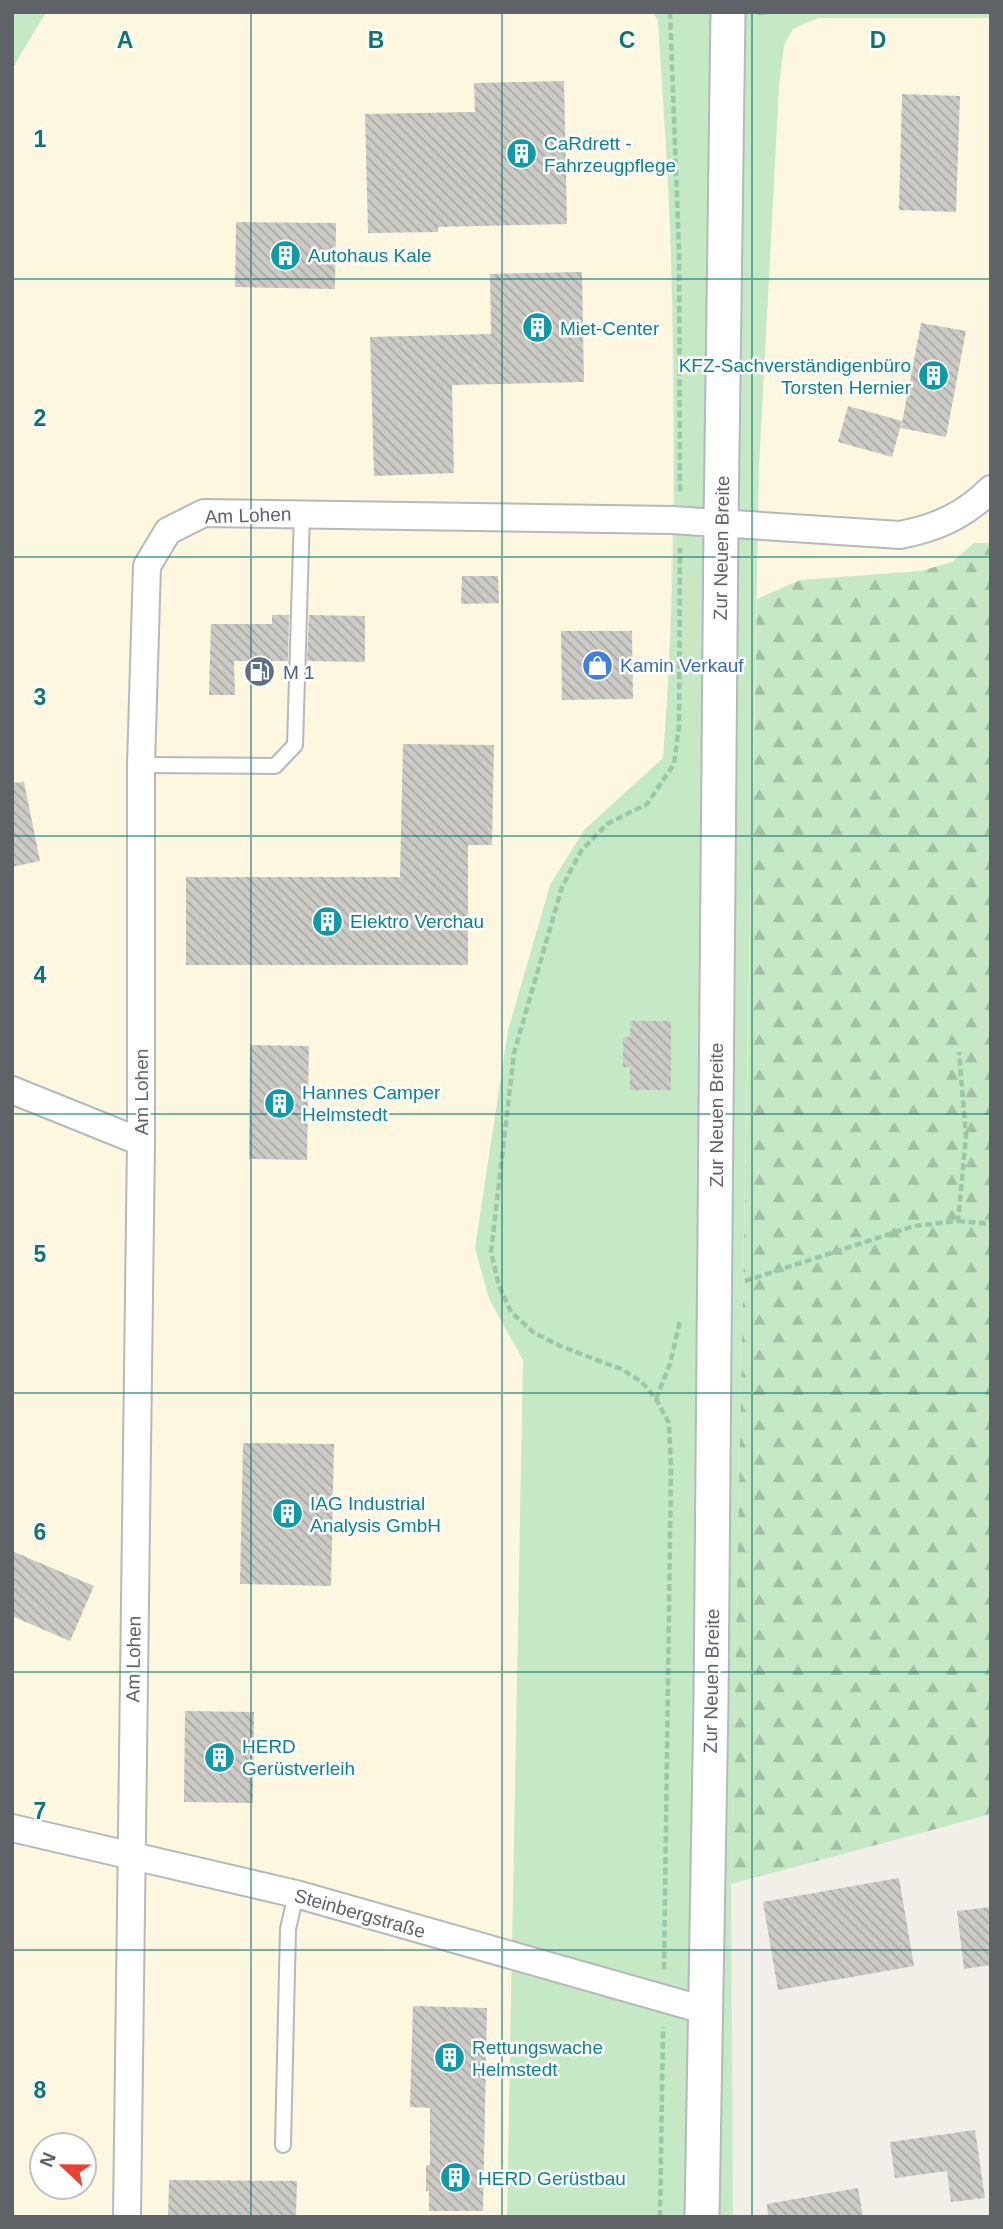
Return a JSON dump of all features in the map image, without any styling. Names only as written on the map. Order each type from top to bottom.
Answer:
[{"type":"street","name":"Zur Neuen Breite","points":[[702,2217],[711,1701],[728,12]]},
{"type":"street","name":"Am Lohen","points":[[127,2217],[141,1142],[141,765],[147,566],[168,531],[204,513],[681,520],[900,535],[929,529],[956,517],[991,489]]},
{"type":"street","points":[[12,1090],[141,1142]]},
{"type":"street","name":"Steinbergstraße","points":[[12,1828],[296,1894],[704,2010]]},
{"type":"lane","points":[[141,765],[275,766],[295,745],[302,513]]},
{"type":"lane","points":[[283,2145],[288,1929],[296,1894]]},
{"type":"path","points":[[660,2217],[671,1467],[669,1423],[656,1399],[642,1382],[621,1369],[560,1346],[526,1326],[511,1312],[499,1286],[491,1252],[514,1053],[562,887],[581,851],[607,824],[647,804],[674,764],[679,726],[681,520],[679,250],[670,12]]},
{"type":"path","points":[[958,1221],[966,1136],[959,1052]]},
{"type":"path","points":[[715,1291],[914,1226],[958,1221],[991,1224]]},
{"type":"path","points":[[656,1399],[670,1364],[680,1319]]},
{"type":"shaded area","points":[[46,12],[653,12],[658,21],[671,254],[673,488],[668,694],[663,758],[584,830],[489,1298],[523,1360],[507,2217],[12,2217],[12,69]]},
{"type":"shaded area","points":[[818,18],[991,18],[991,543],[974,543],[952,562],[921,571],[800,580],[757,599],[759,467],[779,86],[784,45],[793,29]]},
{"type":"green space","points":[[12,12],[46,12],[12,69]]},
{"type":"green space","points":[[653,12],[991,12],[991,18],[818,18],[793,29],[784,45],[779,86],[759,467],[731,1884],[733,2217],[507,2217],[523,1360],[489,1299],[475,1248],[508,1030],[550,885],[584,830],[663,758],[673,570],[674,380],[667,167],[658,21]]},
{"type":"green space","points":[[974,543],[991,543],[991,1814],[731,1884],[757,599],[800,580],[921,571],[952,562]]},
{"type":"building","points":[[564,81],[567,224],[438,227],[438,232],[368,233],[365,114],[475,112],[474,83]]},
{"type":"building","points":[[902,94],[960,96],[956,212],[899,210]]},
{"type":"building","name":"Autohaus Kale","points":[[236,222],[336,223],[335,289],[235,287]]},
{"type":"building","points":[[582,272],[584,382],[452,385],[454,473],[374,476],[370,337],[491,334],[490,274]]},
{"type":"building","name":"KFZ-Sachverständigenbüro Torsten Hernier","points":[[921,323],[966,331],[946,437],[901,428]]},
{"type":"building","points":[[848,406],[902,421],[892,457],[838,442]]},
{"type":"building","points":[[462,576],[498,576],[499,603],[461,604]]},
{"type":"building","points":[[272,615],[289,615],[288,661],[234,661],[235,695],[209,695],[211,624],[272,624]]},
{"type":"building","points":[[309,615],[365,616],[365,662],[307,661]]},
{"type":"building","name":"Kamin Verkauf","points":[[561,631],[632,631],[633,699],[562,700]]},
{"type":"building","name":"Elektro Verchau","points":[[403,744],[494,745],[492,845],[468,845],[468,965],[186,965],[186,877],[400,877]]},
{"type":"building","points":[[24,782],[40,861],[12,867],[12,783]]},
{"type":"building","points":[[631,1021],[671,1021],[671,1090],[630,1090],[630,1067],[623,1067],[623,1038],[630,1037]]},
{"type":"building","name":"Hannes Camper Helmstedt","points":[[250,1045],[309,1046],[307,1160],[249,1159]]},
{"type":"building","name":"IAG Industrial Analysis GmbH","points":[[243,1443],[334,1444],[331,1586],[240,1584]]},
{"type":"building","points":[[12,1551],[94,1586],[70,1641],[12,1616]]},
{"type":"building","name":"HERD Gerüstverleih","points":[[185,1711],[254,1712],[253,1803],[184,1802]]},
{"type":"building","points":[[899,1878],[914,1966],[778,1990],[763,1902]]},
{"type":"building","points":[[991,1907],[991,1965],[964,1969],[957,1911]]},
{"type":"building","points":[[413,2006],[487,2008],[483,2211],[429,2211],[426,2165],[430,2165],[430,2108],[410,2107]]},
{"type":"building","points":[[975,2130],[985,2198],[951,2202],[947,2171],[895,2178],[890,2142]]},
{"type":"building","points":[[169,2180],[297,2181],[296,2217],[168,2217]]},
{"type":"building","points":[[858,2188],[863,2217],[768,2217],[767,2204]]},
{"type":"place","name":"CaRdrett - Fahrzeugpflege","points":[[521,154]]},
{"type":"place","name":"Autohaus Kale","points":[[285,255]]},
{"type":"place","name":"Miet-Center","points":[[537,328]]},
{"type":"place","name":"KFZ-Sachverständigenbüro Torsten Hernier","points":[[934,376]]},
{"type":"place","name":"Kamin Verkauf","points":[[597,665]]},
{"type":"place","name":"M 1","points":[[260,672]]},
{"type":"place","name":"Elektro Verchau","points":[[327,921]]},
{"type":"place","name":"Hannes Camper Helmstedt","points":[[279,1103]]},
{"type":"place","name":"IAG Industrial Analysis GmbH","points":[[287,1514]]},
{"type":"place","name":"HERD Gerüstverleih","points":[[219,1757]]},
{"type":"place","name":"Rettungswache Helmstedt","points":[[449,2058]]},
{"type":"place","name":"HERD Gerüstbau","points":[[455,2178]]}]
